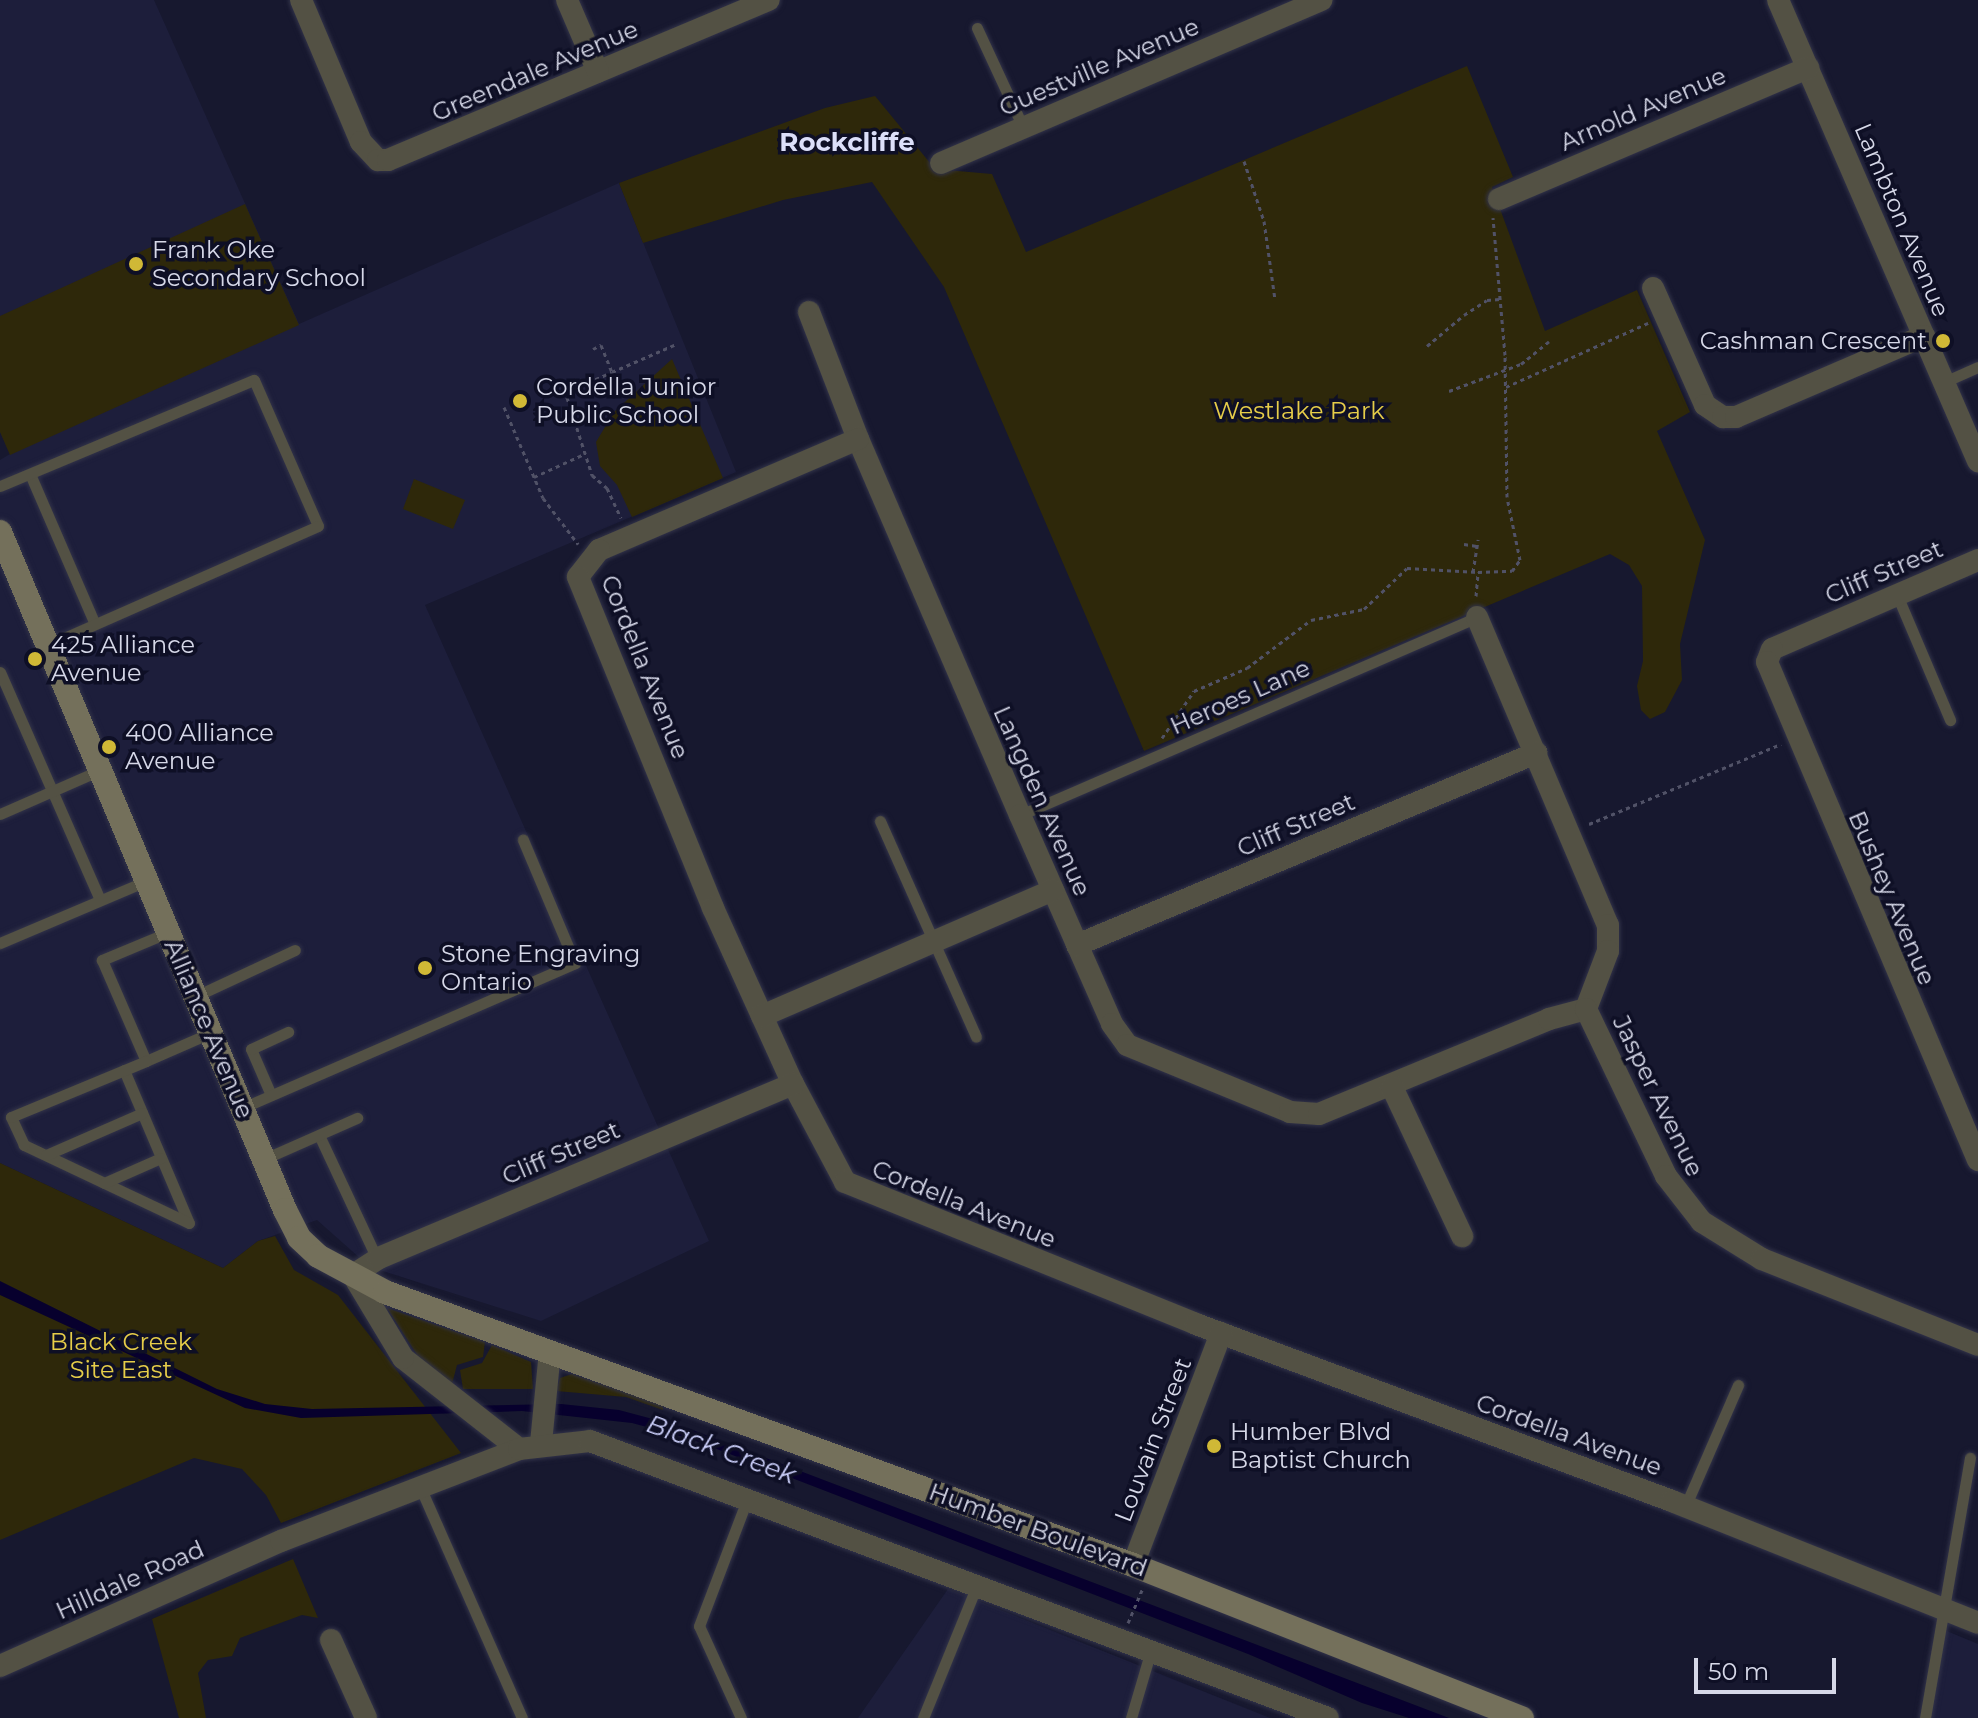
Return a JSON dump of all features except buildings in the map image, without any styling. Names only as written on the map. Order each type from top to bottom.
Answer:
[{"type":"street","name":"Greendale Avenue","points":[[301,0],[367,150],[378,160],[388,160],[769,0]]},
{"type":"street","points":[[567,0],[598,72]]},
{"type":"street","name":"Guestville Avenue","points":[[941,163],[1322,0]]},
{"type":"street","name":"Lambton Avenue","points":[[1778,0],[1978,461]]},
{"type":"street","name":"Arnold Avenue","points":[[1499,199],[1808,68]]},
{"type":"street","points":[[1653,288],[1705,405],[1723,417],[1736,417],[1924,336]]},
{"type":"street","name":"Langden Avenue","points":[[809,312],[858,439],[1020,815],[1112,1024],[1127,1045],[1145,1055],[1290,1112],[1319,1114],[1392,1087],[1549,1019],[1586,1009]]},
{"type":"street","name":"Cordella Avenue","points":[[858,439],[599,550],[578,577],[762,1016],[832,1163],[860,1192],[1221,1333],[1685,1507],[1978,1623]]},
{"type":"street","name":"Alliance Avenue","points":[[0,532],[8,570],[48,645],[299,1238],[318,1256],[353,1275]]},
{"type":"street","name":"Cliff Street","points":[[1769,654],[1978,560]]},
{"type":"street","name":"Jasper Avenue","points":[[1476,608],[1608,925],[1608,951],[1586,1009],[1666,1176],[1702,1222],[1762,1259],[1978,1345]]},
{"type":"street","name":"Bushey Avenue","points":[[1769,654],[1774,686],[1978,1160]]},
{"type":"street","name":"Cliff Street","points":[[1077,945],[1536,753]]},
{"type":"street","points":[[762,1016],[1053,890]]},
{"type":"street","name":"Cliff Street","points":[[353,1275],[377,1259],[793,1084]]},
{"type":"street","points":[[1392,1087],[1462,1236]]},
{"type":"street","points":[[353,1275],[403,1358],[432,1385],[519,1449]]},
{"type":"street","name":"Humber Boulevard","points":[[353,1275],[1138,1576],[1522,1718]]},
{"type":"street","name":"Louvain Street","points":[[1138,1576],[1221,1333]]},
{"type":"street","points":[[542,1433],[550,1352]]},
{"type":"street","points":[[421,1489],[519,1449],[542,1433],[590,1441],[748,1497],[1328,1718]]},
{"type":"street","name":"Hilldale Road","points":[[0,1666],[281,1541],[421,1489]]},
{"type":"street","points":[[331,1640],[366,1718]]},
{"type":"lane","points":[[977,28],[1023,127]]},
{"type":"lane","points":[[1944,382],[1978,367]]},
{"type":"lane","points":[[0,486],[254,380],[318,526],[48,645]]},
{"type":"lane","points":[[30,474],[95,624]]},
{"type":"lane","points":[[1897,595],[1950,720]]},
{"type":"lane","name":"Heroes Lane","points":[[1020,815],[1152,760],[1476,608]]},
{"type":"lane","points":[[0,672],[100,900]]},
{"type":"lane","points":[[0,814],[100,770]]},
{"type":"lane","points":[[880,821],[976,1037]]},
{"type":"lane","points":[[242,1108],[575,963],[523,840]]},
{"type":"lane","points":[[0,943],[147,881]]},
{"type":"lane","points":[[146,1061],[102,960],[169,932]]},
{"type":"lane","points":[[196,996],[295,950]]},
{"type":"lane","points":[[271,1095],[251,1049],[288,1032]]},
{"type":"lane","points":[[124,1070],[189,1223],[24,1145],[11,1117],[211,1033]]},
{"type":"lane","points":[[46,1155],[142,1113]]},
{"type":"lane","points":[[264,1159],[357,1118]]},
{"type":"lane","points":[[319,1135],[377,1259]]},
{"type":"lane","points":[[104,1183],[161,1158]]},
{"type":"lane","points":[[1685,1507],[1738,1385]]},
{"type":"lane","points":[[1925,1718],[1970,1458]]},
{"type":"lane","points":[[421,1489],[522,1718]]},
{"type":"lane","points":[[741,1718],[699,1626],[748,1497]]},
{"type":"lane","points":[[923,1718],[977,1585]]},
{"type":"lane","points":[[1131,1718],[1151,1649]]},
{"type":"path","points":[[1244,161],[1264,221],[1275,299]]},
{"type":"path","points":[[1152,760],[1186,697],[1247,668],[1311,620],[1364,609],[1415,566],[1475,572],[1512,571],[1520,560],[1507,497],[1505,367],[1491,225],[1499,199]]},
{"type":"path","points":[[1427,346],[1487,300],[1500,299]]},
{"type":"path","points":[[1506,387],[1666,315]]},
{"type":"path","points":[[1449,391],[1505,367],[1521,364],[1549,341]]},
{"type":"path","points":[[593,349],[601,345],[612,372]]},
{"type":"path","points":[[566,392],[674,345]]},
{"type":"path","points":[[562,382],[584,437],[584,454],[592,475],[607,488],[624,526]]},
{"type":"path","points":[[504,407],[543,498],[579,546]]},
{"type":"path","points":[[534,477],[584,454]]},
{"type":"path","points":[[1476,608],[1478,539]]},
{"type":"path","points":[[1464,544],[1477,546]]},
{"type":"path","points":[[1583,827],[1781,744]]},
{"type":"path","points":[[1128,1623],[1138,1576]]},
{"type":"shaded area","points":[[0,0],[154,0],[299,324],[619,183],[736,472],[425,605],[709,1241],[541,1321],[370,1267],[317,1220],[258,1241],[223,1268],[0,1163],[0,460],[10,454],[0,432]]},
{"type":"shaded area","points":[[948,1589],[1270,1718],[858,1718]]},
{"type":"shaded area","points":[[1937,1627],[1978,1644],[1978,1718],[1920,1718]]},
{"type":"green space","name":"Westlake Park","points":[[1467,66],[1513,177],[1492,187],[1545,331],[1637,290],[1690,412],[1657,431],[1705,540],[1680,644],[1682,680],[1665,712],[1650,719],[1641,710],[1637,686],[1643,661],[1642,586],[1629,565],[1610,554],[1144,751],[944,287],[872,182],[783,200],[643,243],[619,183],[825,108],[875,96],[935,169],[992,174],[1026,252]]},
{"type":"green space","points":[[245,204],[299,325],[10,455],[0,432],[0,316]]},
{"type":"green space","points":[[672,359],[723,478],[632,517],[617,485],[600,466],[596,442],[614,412]]},
{"type":"green space","points":[[414,479],[465,500],[453,529],[403,509]]},
{"type":"green space","name":"Black Creek Site East","points":[[0,1163],[223,1268],[258,1241],[275,1236],[294,1270],[338,1295],[461,1453],[281,1523],[266,1495],[242,1469],[194,1458],[0,1540]]},
{"type":"green space","points":[[387,1308],[485,1342],[483,1357],[457,1365],[452,1384],[423,1364]]},
{"type":"green space","points":[[492,1345],[531,1362],[533,1389],[463,1389],[460,1370],[482,1363]]},
{"type":"green space","points":[[572,1374],[663,1405],[663,1410],[626,1397],[556,1391],[560,1378]]},
{"type":"green space","points":[[293,1559],[318,1618],[302,1615],[240,1638],[232,1656],[208,1660],[198,1673],[206,1718],[179,1718],[152,1619]]},
{"type":"water","name":"Black Creek","points":[[0,1281],[217,1389],[265,1404],[312,1409],[561,1404],[619,1410],[690,1429],[1449,1718],[1409,1718],[1362,1703],[1248,1654],[691,1439],[632,1423],[522,1411],[301,1418],[245,1408],[0,1295]]},
{"type":"place","name":"Frank Oke Secondary School","points":[[136,264]]},
{"type":"place","name":"Cashman Crescent","points":[[1943,341]]},
{"type":"place","name":"Cordella Junior Public School","points":[[520,401]]},
{"type":"place","name":"425 Alliance Avenue","points":[[35,659]]},
{"type":"place","name":"400 Alliance Avenue","points":[[109,747]]},
{"type":"place","name":"Stone Engraving Ontario","points":[[425,968]]},
{"type":"place","name":"Humber Blvd Baptist Church","points":[[1214,1446]]},
{"type":"district","name":"Rockcliffe","points":[[847,143]]}]
